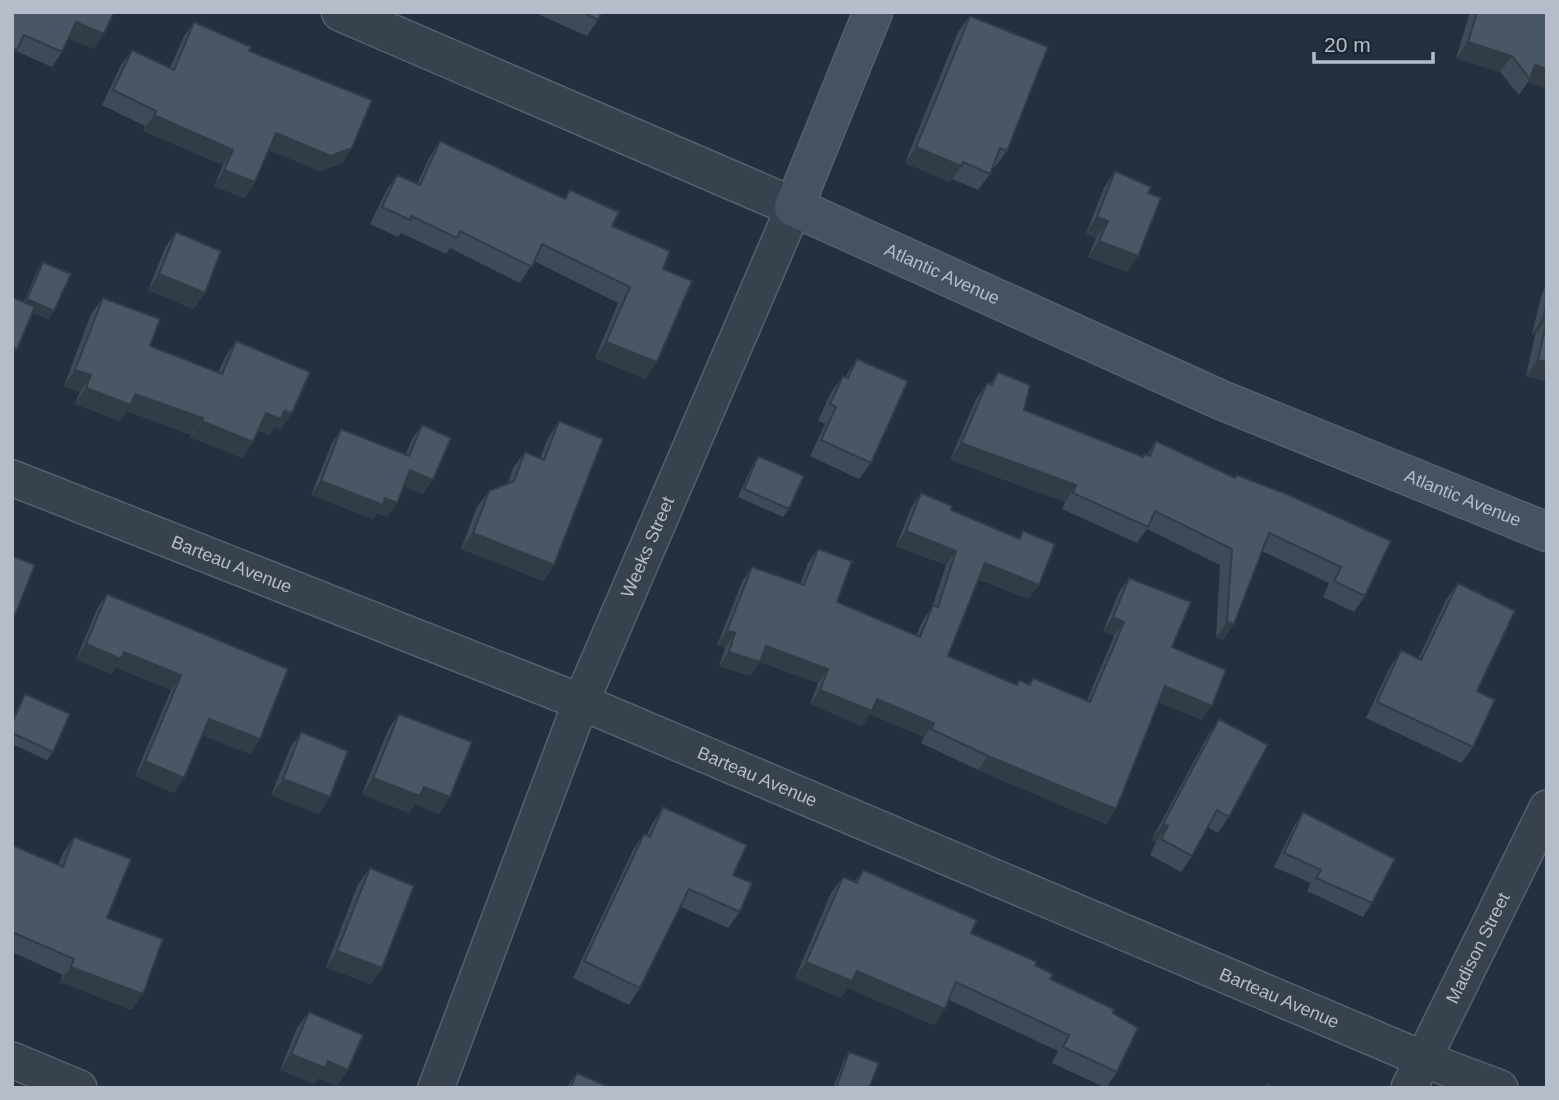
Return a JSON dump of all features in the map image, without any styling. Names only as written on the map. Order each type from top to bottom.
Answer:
[{"type":"main road","name":"Weeks Street","points":[[794,207],[873,12]]},
{"type":"main road","name":"Atlantic Avenue","points":[[794,207],[1221,400],[1547,532]]},
{"type":"street","name":"Atlantic Avenue","points":[[341,12],[794,207]]},
{"type":"street","name":"Weeks Street","points":[[436,1088],[581,702],[794,207]]},
{"type":"street","name":"Barteau Avenue","points":[[12,478],[581,702],[1416,1073],[1500,1088]]},
{"type":"street","name":"Madison Street","points":[[1416,1073],[1547,808]]},
{"type":"street","points":[[12,1060],[79,1088]]},
{"type":"building","points":[[12,12],[114,12],[104,34],[76,22],[62,52],[24,35],[17,50],[12,47]]},
{"type":"building","points":[[582,12],[602,12],[598,20]]},
{"type":"building","points":[[1477,12],[1547,12],[1547,69],[1535,65],[1530,79],[1512,56],[1468,42]]},
{"type":"building","points":[[970,16],[1048,47],[1007,151],[1000,148],[990,174],[963,162],[961,166],[916,147]]},
{"type":"building","points":[[194,22],[251,47],[249,51],[372,100],[352,148],[331,156],[276,133],[255,182],[224,170],[233,150],[154,115],[156,111],[113,90],[132,50],[174,70]]},
{"type":"building","points":[[440,141],[565,199],[570,190],[619,212],[612,226],[670,251],[663,269],[692,281],[657,362],[606,342],[630,287],[542,244],[532,267],[460,231],[457,238],[411,216],[410,220],[382,207],[397,175],[420,185]]},
{"type":"building","points":[[1115,171],[1151,187],[1148,193],[1161,198],[1138,256],[1099,241],[1108,221],[1097,217]]},
{"type":"building","points":[[176,232],[221,251],[205,293],[159,274]]},
{"type":"building","points":[[43,262],[71,274],[54,311],[27,299]]},
{"type":"building","points":[[12,297],[35,307],[17,349],[12,347]]},
{"type":"building","points":[[103,298],[160,319],[150,346],[222,374],[236,341],[310,372],[292,413],[284,411],[281,419],[266,413],[253,442],[202,421],[203,418],[135,394],[131,405],[86,388],[91,375],[75,370]]},
{"type":"building","points":[[1547,319],[1547,362],[1538,360]]},
{"type":"building","points":[[857,359],[908,381],[871,463],[821,440],[836,407],[830,404],[843,376],[848,378]]},
{"type":"building","points":[[998,372],[1030,385],[1024,410],[1143,457],[1144,454],[1150,456],[1156,441],[1235,478],[1237,475],[1289,495],[1391,541],[1365,596],[1334,581],[1341,567],[1269,533],[1234,624],[1227,622],[1232,549],[1155,511],[1148,527],[1073,493],[1076,485],[961,443],[987,383],[992,385]]},
{"type":"building","points":[[559,421],[603,439],[554,565],[473,533],[489,491],[514,481],[525,452],[544,460]]},
{"type":"building","points":[[422,425],[451,438],[433,480],[410,470],[397,503],[385,498],[383,505],[321,481],[341,429],[409,456]]},
{"type":"building","points":[[758,456],[804,476],[789,509],[744,489]]},
{"type":"building","points":[[921,493],[952,506],[951,510],[1020,539],[1023,531],[1055,544],[1039,585],[985,563],[948,656],[1017,685],[1019,680],[1030,685],[1033,678],[1090,702],[1124,622],[1113,617],[1129,578],[1191,602],[1172,647],[1226,670],[1212,706],[1165,686],[1116,809],[988,756],[931,729],[934,723],[877,699],[872,711],[820,690],[828,669],[766,646],[760,662],[729,652],[735,633],[727,631],[752,567],[804,585],[818,549],[852,561],[837,602],[920,637],[933,605],[938,607],[956,551],[906,531]]},
{"type":"building","points":[[12,556],[35,565],[15,615],[12,613]]},
{"type":"building","points":[[1458,583],[1515,611],[1477,691],[1495,700],[1473,747],[1377,702],[1401,650],[1421,660]]},
{"type":"building","points":[[107,594],[288,669],[260,739],[209,719],[184,778],[145,761],[181,675],[124,652],[121,659],[86,644]]},
{"type":"building","points":[[25,694],[70,714],[53,752],[12,733],[12,723]]},
{"type":"building","points":[[399,714],[472,742],[450,797],[424,787],[420,796],[373,778]]},
{"type":"building","points":[[1219,719],[1268,745],[1229,817],[1217,810],[1192,856],[1161,839],[1168,826],[1163,824]]},
{"type":"building","points":[[301,732],[348,751],[330,797],[283,779]]},
{"type":"building","points":[[663,807],[747,845],[733,875],[752,883],[740,912],[689,889],[640,988],[584,961],[644,834],[650,837]]},
{"type":"building","points":[[1303,812],[1395,859],[1372,903],[1316,878],[1321,870],[1284,853]]},
{"type":"building","points":[[74,837],[131,859],[107,918],[163,939],[143,994],[71,967],[74,959],[12,932],[12,845],[63,867]]},
{"type":"building","points":[[370,868],[414,886],[382,968],[337,951]]},
{"type":"building","points":[[863,870],[977,920],[971,933],[1037,962],[1035,965],[1053,974],[1050,979],[1114,1009],[1113,1013],[1138,1028],[1117,1072],[1063,1047],[1069,1035],[956,982],[945,1009],[857,971],[852,981],[806,962],[843,877],[857,883]]},
{"type":"building","points":[[309,1012],[363,1035],[348,1070],[328,1061],[325,1068],[291,1054]]},
{"type":"building","points":[[849,1052],[879,1063],[869,1088],[836,1088]]},
{"type":"building","points":[[577,1073],[611,1088],[570,1088]]}]
